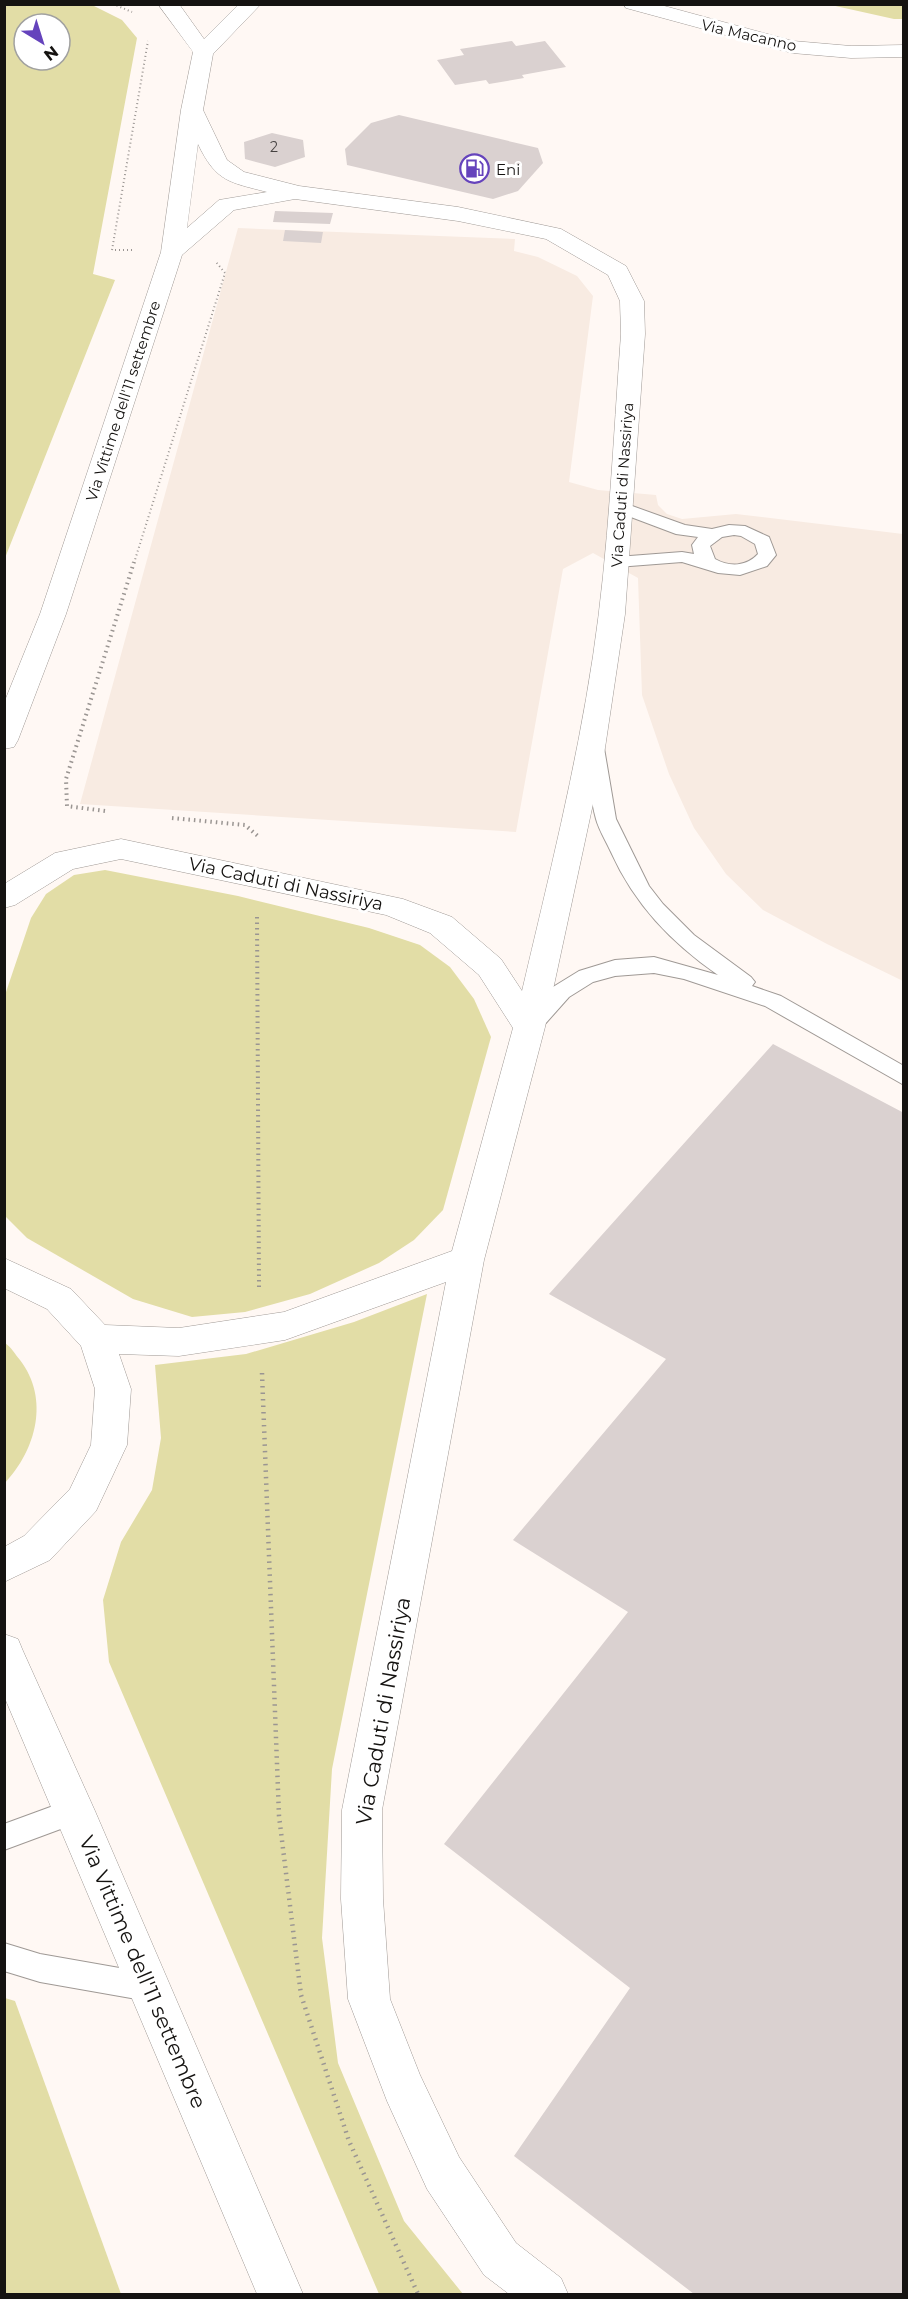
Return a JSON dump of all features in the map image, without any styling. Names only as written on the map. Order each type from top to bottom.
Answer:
[{"type":"street","points":[[168,4],[204,52],[251,4]]},
{"type":"street","name":"Via Macanno","points":[[633,4],[792,47],[851,52],[903,51]]},
{"type":"street","name":"Via Vittime dell'11 settembre","points":[[4,740],[53,614],[172,252],[192,110],[204,52]]},
{"type":"street","name":"Via Caduti di Nassiriya","points":[[192,110],[218,164],[236,177],[298,193],[458,214],[553,234],[618,272],[632,301],[633,334],[617,562],[607,654],[592,741],[529,1027],[467,1260],[362,1810],[362,1899],[369,1999],[402,2086],[443,2173],[500,2259],[546,2295]]},
{"type":"street","name":"Via Caduti di Nassiriya","points":[[172,252],[227,205],[298,193]]},
{"type":"street","name":"Via Caduti di Nassiriya","points":[[4,898],[65,860],[121,849],[392,906],[441,925],[490,967],[529,1027]]},
{"type":"street","points":[[96,1339],[179,1342],[285,1326],[467,1260]]},
{"type":"street","points":[[4,1272],[59,1299],[96,1339],[113,1389],[109,1445],[83,1500],[37,1548],[4,1566]]},
{"type":"street","name":"Via Vittime dell'11 settembre","points":[[4,1651],[75,1811],[280,2295]]},
{"type":"lane","points":[[617,562],[682,557],[739,570],[758,566],[767,555],[767,548],[755,535],[734,530],[713,534],[682,530],[621,507]]},
{"type":"lane","points":[[710,563],[704,557],[701,545],[713,534]]},
{"type":"lane","points":[[592,741],[607,819],[625,862],[644,895],[668,925],[701,954],[773,1001],[903,1077]]},
{"type":"lane","points":[[529,1027],[561,992],[586,976],[615,968],[654,965],[664,967],[773,1001]]},
{"type":"lane","points":[[4,1837],[75,1811]]},
{"type":"lane","points":[[4,1957],[40,1968],[148,1987]]},
{"type":"path","points":[[113,4],[135,13]]},
{"type":"path","points":[[114,812],[67,806],[66,779],[225,273],[208,252],[112,250],[149,36]]},
{"type":"path","points":[[162,816],[245,825],[263,840]]},
{"type":"path","points":[[257,906],[259,1296]]},
{"type":"path","points":[[261,1362],[279,1816],[301,1995],[349,2141],[418,2295]]},
{"type":"shaded area","points":[[5,4],[92,5],[122,20],[137,38],[93,274],[115,280],[5,558]]},
{"type":"shaded area","points":[[831,5],[903,5],[903,19],[894,19]]},
{"type":"shaded area","points":[[238,228],[515,239],[514,251],[538,257],[577,276],[593,296],[569,482],[598,490],[656,495],[658,505],[667,514],[682,519],[736,514],[903,534],[903,981],[763,910],[726,874],[694,828],[669,774],[642,695],[638,578],[593,553],[563,569],[516,832],[80,804]]},
{"type":"shaded area","points":[[105,870],[238,896],[369,928],[420,945],[450,967],[474,999],[491,1037],[443,1210],[414,1240],[379,1263],[310,1294],[245,1312],[192,1317],[133,1299],[27,1238],[5,1216],[5,995],[31,918],[46,894],[74,875]]},
{"type":"shaded area","points":[[427,1294],[332,1769],[322,1938],[338,2063],[404,2221],[463,2294],[379,2294],[109,1662],[103,1600],[121,1542],[152,1490],[161,1438],[155,1365],[246,1354],[354,1322]]},
{"type":"shaded area","points":[[5,1343],[29,1375],[35,1391],[37,1407],[31,1440],[25,1455],[5,1483]]},
{"type":"shaded area","points":[[5,1998],[15,2001],[121,2294],[5,2294]]},
{"type":"building","points":[[512,41],[516,46],[545,41],[566,67],[489,84],[486,80],[455,85],[437,60],[464,55],[460,49]]},
{"type":"building","points":[[399,115],[538,148],[543,163],[518,191],[493,199],[347,165],[345,149],[371,123]]},
{"type":"building","points":[[272,133],[303,140],[305,157],[275,167],[245,159],[244,142]]},
{"type":"building","points":[[275,211],[333,213],[330,224],[273,222]]},
{"type":"building","points":[[285,230],[323,232],[321,243],[283,241]]},
{"type":"building","points":[[773,1044],[904,1113],[904,2294],[694,2294],[514,2156],[630,1988],[444,1844],[628,1612],[513,1540],[666,1359],[549,1294]]},
{"type":"place","name":"Eni","points":[[475,169]]}]
